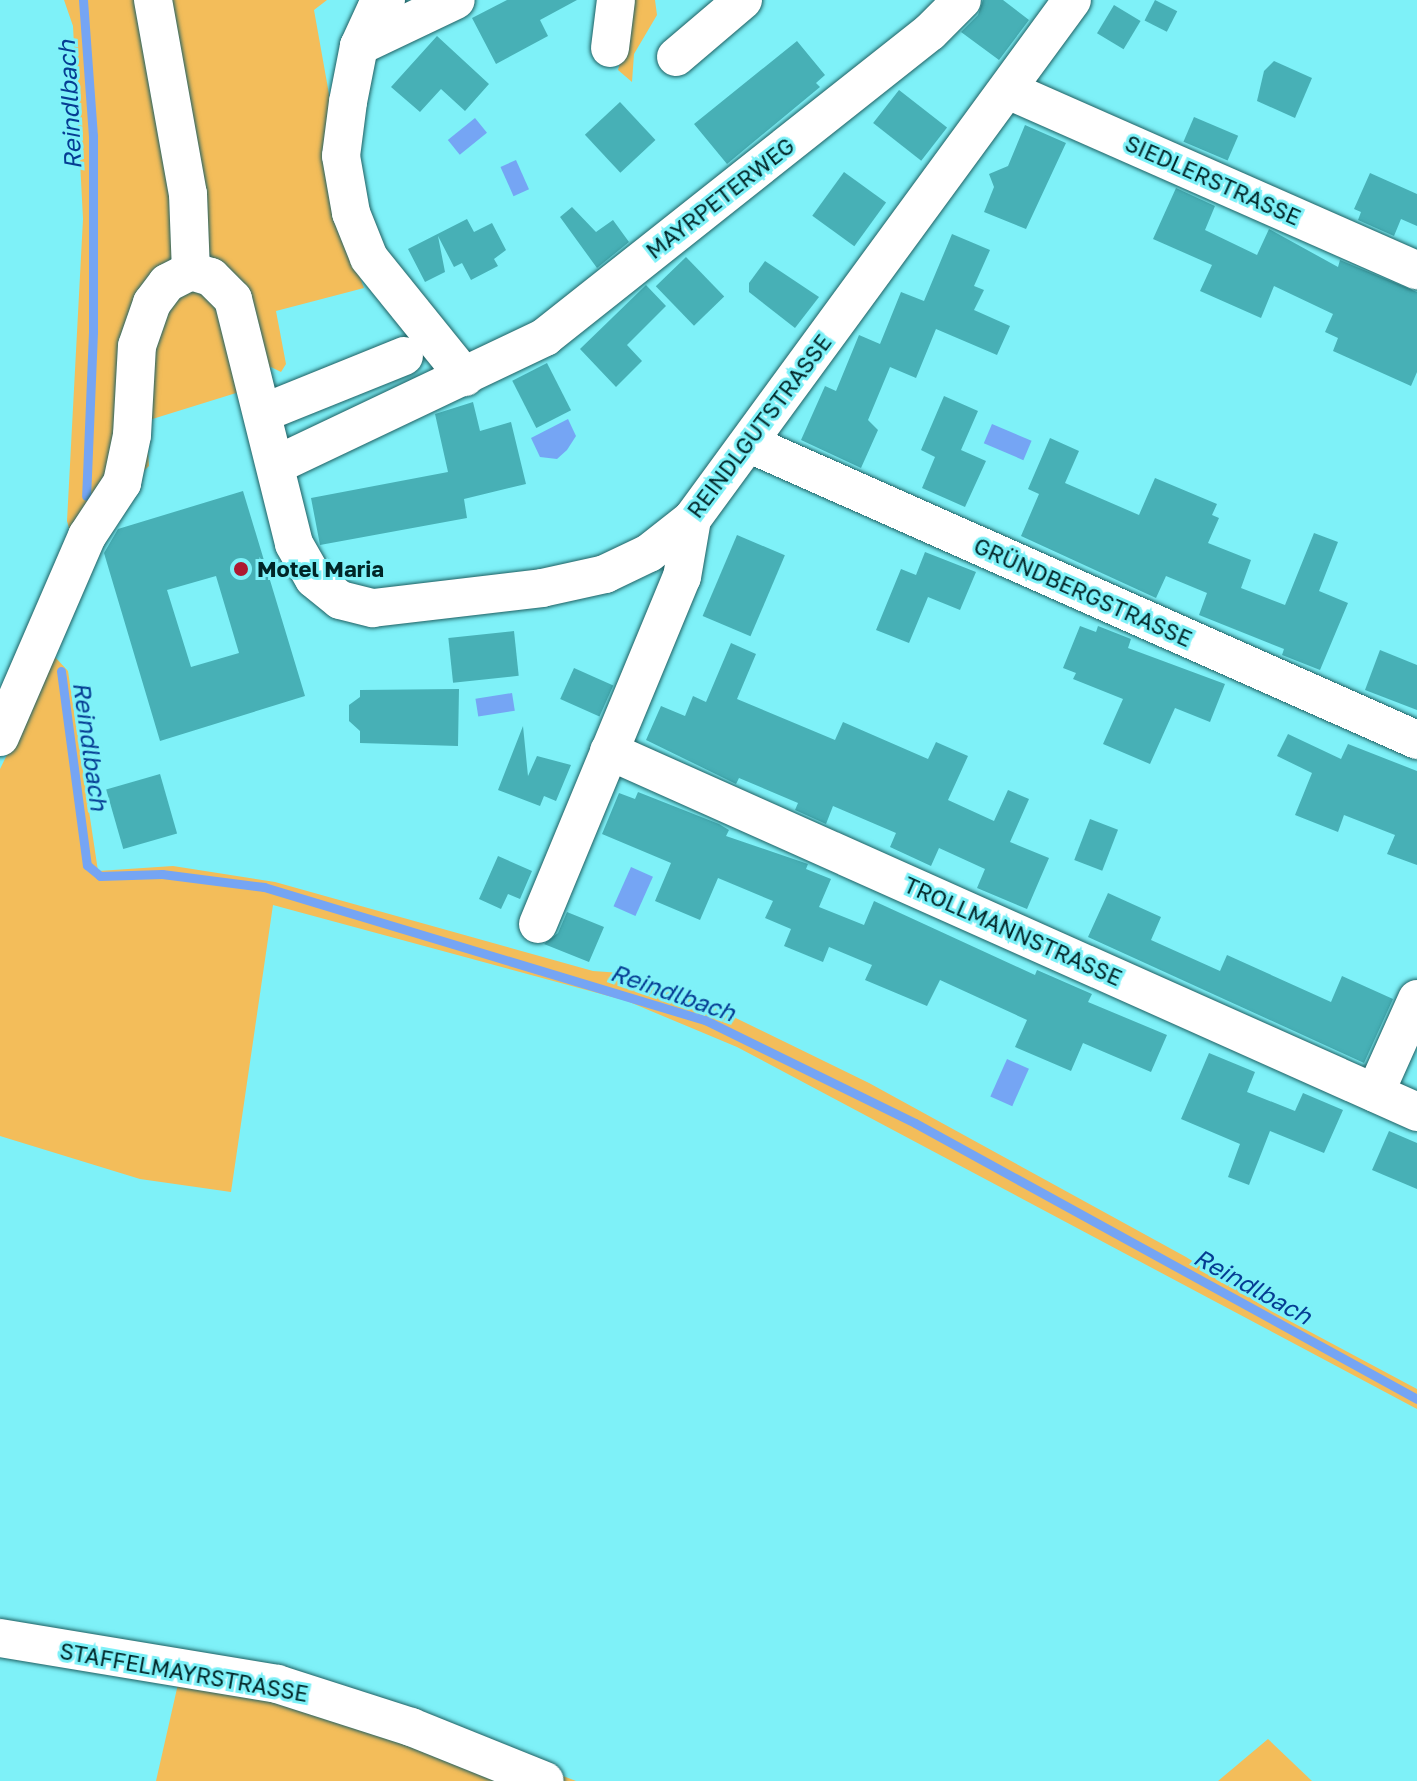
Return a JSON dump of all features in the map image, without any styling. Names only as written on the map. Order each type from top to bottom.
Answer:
[{"type":"street","points":[[0,737],[87,536],[122,483],[132,435],[137,346],[152,303],[167,283],[191,271],[188,194],[153,0]]},
{"type":"street","points":[[386,0],[376,9],[359,46],[341,156],[351,213],[369,258],[465,377]]},
{"type":"street","points":[[359,46],[456,0]]},
{"type":"street","points":[[610,48],[616,0]]},
{"type":"street","points":[[676,57],[743,0]]},
{"type":"street","name":"MAYRPETERWEG","points":[[276,465],[545,337],[930,32],[962,0]]},
{"type":"street","name":"REINDLGUTSTRASSE","points":[[191,271],[211,277],[233,299],[294,544],[314,579],[340,600],[373,608],[542,588],[605,574],[649,553],[692,519],[750,444],[1072,0]]},
{"type":"street","name":"SIEDLERSTRASSE","points":[[1008,90],[1417,270]]},
{"type":"street","points":[[263,413],[404,356]]},
{"type":"street","name":"GRÜNDBERGSTRASSE","points":[[750,444],[1417,740]]},
{"type":"street","points":[[538,924],[682,577],[692,519]]},
{"type":"street","name":"TROLLMANNSTRASSE","points":[[609,751],[1417,1112]]},
{"type":"street","points":[[1375,1093],[1417,999]]},
{"type":"street","name":"STAFFELMAYRSTRASSE","points":[[0,1638],[277,1684],[411,1727],[544,1781]]},
{"type":"shaded area","points":[[64,0],[327,0],[314,10],[329,94],[336,214],[364,288],[276,311],[286,364],[281,372],[271,367],[249,389],[146,421],[149,466],[72,539],[67,521],[83,219],[73,26]]},
{"type":"shaded area","points":[[626,0],[655,0],[657,15],[634,54],[632,82],[618,70],[626,39]]},
{"type":"shaded area","points":[[55,657],[68,671],[98,871],[173,866],[275,882],[593,971],[621,973],[705,1003],[869,1083],[1186,1257],[1271,1311],[1417,1389],[1417,1409],[737,1047],[627,1001],[273,905],[231,1192],[140,1179],[0,1136],[0,769]]},
{"type":"shaded area","points":[[178,1684],[364,1699],[576,1781],[156,1781]]},
{"type":"shaded area","points":[[1268,1739],[1312,1781],[1218,1781]]},
{"type":"water","points":[[475,118],[487,133],[460,155],[448,140]]},
{"type":"water","points":[[516,160],[529,189],[513,196],[500,167]]},
{"type":"water","points":[[568,419],[576,436],[567,450],[557,459],[540,457],[531,438]]},
{"type":"water","points":[[992,424],[1032,441],[1023,460],[984,443]]},
{"type":"water","points":[[512,693],[515,711],[478,717],[475,699]]},
{"type":"water","points":[[631,867],[653,877],[635,916],[614,906]]},
{"type":"water","points":[[1007,1059],[1029,1069],[1012,1106],[990,1096]]},
{"type":"building","points":[[507,0],[577,0],[540,20],[548,36],[496,64],[472,18]]},
{"type":"building","points":[[983,0],[1003,0],[1029,20],[999,60],[961,32],[978,15]]},
{"type":"building","points":[[1155,0],[1177,11],[1167,32],[1145,20]]},
{"type":"building","points":[[1114,5],[1141,21],[1124,49],[1097,33]]},
{"type":"building","points":[[437,36],[489,84],[465,111],[441,89],[420,112],[391,87]]},
{"type":"building","points":[[797,41],[825,75],[816,83],[820,87],[727,164],[694,124]]},
{"type":"building","points":[[1274,61],[1312,78],[1295,118],[1257,101],[1264,71]]},
{"type":"building","points":[[899,90],[947,128],[921,161],[873,123]]},
{"type":"building","points":[[620,102],[655,140],[620,173],[585,135]]},
{"type":"building","points":[[1194,117],[1238,136],[1228,161],[1183,142]]},
{"type":"building","points":[[1025,125],[1066,143],[1026,229],[984,212],[994,187],[989,174],[1008,166]]},
{"type":"building","points":[[844,172],[886,203],[854,246],[812,216]]},
{"type":"building","points":[[1370,173],[1417,194],[1417,226],[1401,219],[1394,236],[1358,220],[1361,212],[1354,209]]},
{"type":"building","points":[[1176,188],[1215,206],[1205,230],[1257,255],[1269,229],[1338,267],[1340,260],[1417,292],[1417,372],[1411,386],[1333,351],[1338,338],[1325,332],[1333,314],[1274,286],[1261,318],[1200,291],[1212,265],[1153,239]]},
{"type":"building","points":[[572,207],[596,232],[613,220],[629,242],[597,268],[560,217]]},
{"type":"building","points":[[467,219],[474,232],[492,223],[506,250],[494,259],[498,266],[471,280],[462,263],[454,267],[438,236],[445,272],[425,282],[408,249]]},
{"type":"building","points":[[952,234],[990,250],[974,286],[984,290],[974,310],[1010,326],[997,355],[936,329],[916,378],[890,367],[868,420],[878,430],[861,468],[801,440],[825,386],[836,391],[859,335],[880,344],[901,292],[924,301]]},
{"type":"building","points":[[686,257],[724,297],[694,326],[656,286]]},
{"type":"building","points":[[765,261],[819,297],[795,328],[749,292],[749,283]]},
{"type":"building","points":[[646,285],[666,306],[627,345],[642,361],[616,387],[580,349]]},
{"type":"building","points":[[547,363],[571,410],[536,428],[512,381]]},
{"type":"building","points":[[944,396],[978,411],[961,450],[986,461],[965,507],[922,488],[935,457],[921,450]]},
{"type":"building","points":[[473,402],[480,431],[511,422],[526,484],[464,499],[467,518],[320,545],[311,498],[448,472],[435,414]]},
{"type":"building","points":[[1050,438],[1079,451],[1065,483],[1139,515],[1155,478],[1217,504],[1212,515],[1219,518],[1208,543],[1251,560],[1241,588],[1285,605],[1314,533],[1338,542],[1319,591],[1348,603],[1320,670],[1282,655],[1284,649],[1199,615],[1207,593],[1166,576],[1156,598],[1021,536],[1039,494],[1028,489]]},
{"type":"building","points":[[243,491],[305,696],[160,741],[104,553],[118,529]],"holes":[[[216,576],[239,653],[191,667],[167,590]]]},
{"type":"building","points":[[737,535],[785,555],[750,636],[703,616]]},
{"type":"building","points":[[925,552],[976,572],[960,610],[928,597],[909,643],[876,630],[901,569],[916,575]]},
{"type":"building","points":[[1080,626],[1096,632],[1098,626],[1131,639],[1128,648],[1225,684],[1210,722],[1175,708],[1150,764],[1103,744],[1123,699],[1073,679],[1076,673],[1063,668]]},
{"type":"building","points":[[514,631],[519,676],[453,683],[448,638]]},
{"type":"building","points":[[731,643],[756,654],[737,699],[835,740],[843,722],[928,759],[936,742],[968,756],[948,800],[994,821],[1008,790],[1029,799],[1010,842],[1049,858],[1027,909],[977,888],[985,869],[939,848],[931,866],[890,847],[896,833],[833,806],[826,824],[795,810],[798,803],[739,778],[736,784],[646,740],[661,706],[685,716],[693,696],[706,702]]},
{"type":"building","points":[[1380,650],[1417,665],[1417,710],[1365,690]]},
{"type":"building","points":[[574,668],[613,685],[599,717],[560,699]]},
{"type":"building","points":[[459,689],[458,746],[360,743],[360,731],[349,721],[349,705],[360,697],[360,690]]},
{"type":"building","points":[[523,726],[528,776],[537,756],[571,765],[556,801],[544,796],[540,806],[498,790]]},
{"type":"building","points":[[1288,734],[1341,759],[1348,744],[1417,771],[1417,865],[1387,854],[1395,835],[1344,815],[1338,832],[1295,815],[1312,773],[1277,756]]},
{"type":"building","points":[[160,774],[177,834],[123,849],[106,789]]},
{"type":"building","points":[[638,792],[719,824],[729,830],[726,836],[808,864],[806,869],[831,879],[819,907],[864,925],[874,901],[1035,975],[1037,970],[1092,994],[1088,1002],[1167,1035],[1151,1072],[1083,1043],[1071,1071],[1015,1047],[1027,1020],[940,980],[927,1006],[865,980],[872,965],[829,947],[823,962],[784,946],[791,929],[765,918],[773,901],[718,878],[700,920],[655,901],[671,863],[602,834],[619,793],[635,799]]},
{"type":"building","points":[[1090,819],[1118,830],[1102,871],[1074,860]]},
{"type":"building","points":[[498,856],[532,871],[520,899],[508,894],[501,909],[479,899]]},
{"type":"building","points":[[1108,893],[1161,917],[1151,940],[1220,971],[1227,955],[1331,1002],[1342,976],[1393,999],[1364,1063],[1088,937]]},
{"type":"building","points":[[567,912],[604,927],[589,962],[544,944],[558,933]]},
{"type":"building","points":[[1209,1053],[1255,1072],[1247,1092],[1295,1111],[1303,1093],[1343,1110],[1324,1153],[1270,1131],[1249,1185],[1228,1177],[1240,1144],[1181,1119]]},
{"type":"building","points":[[1389,1131],[1417,1143],[1417,1189],[1372,1170]]},
{"type":"waterway","name":"Reindlbach","points":[[83,0],[93,136],[93,332],[86,496]]},
{"type":"waterway","name":"Reindlbach","points":[[61,671],[87,865],[100,876],[162,874],[264,887],[705,1020],[915,1123],[1417,1399]]},
{"type":"place","name":"Motel Maria","points":[[241,569]]}]
